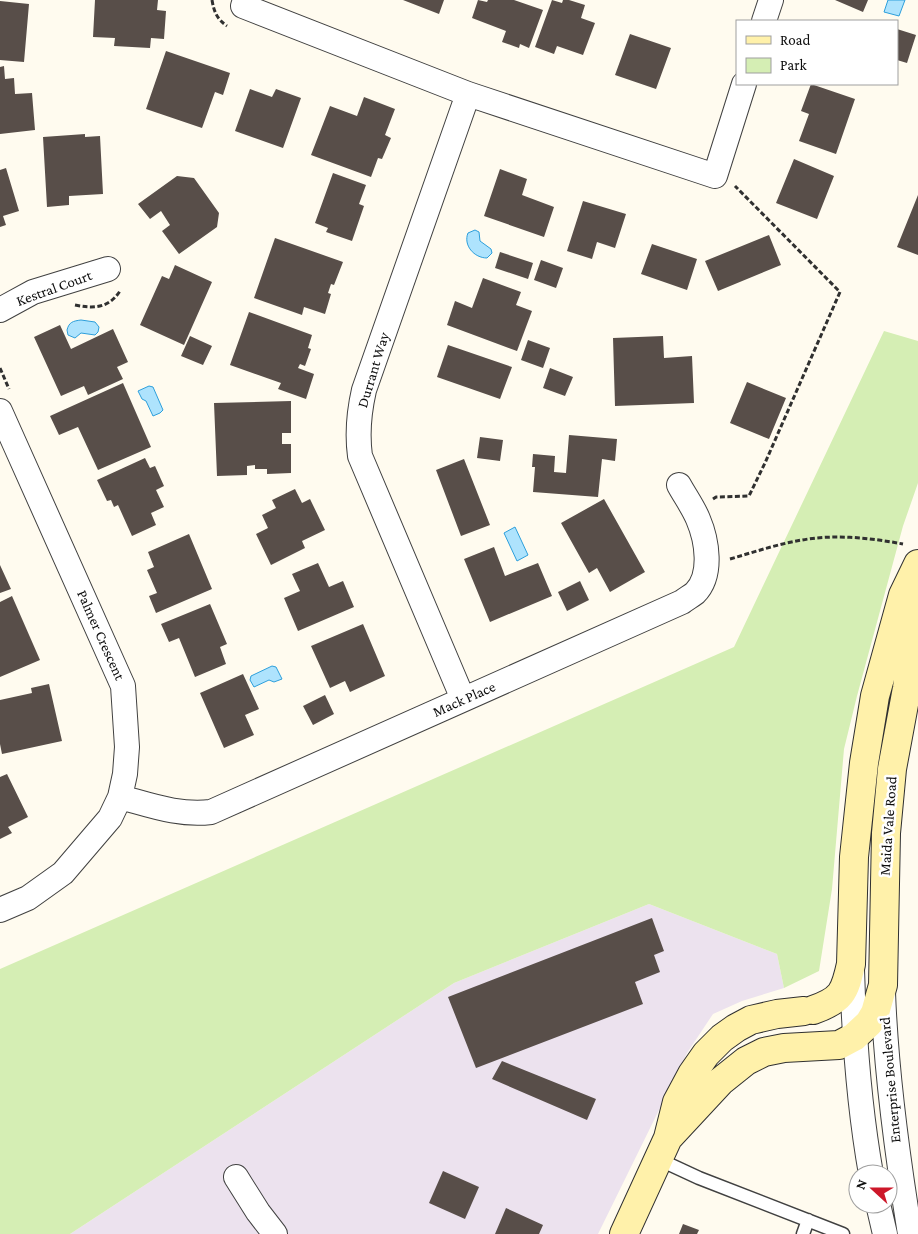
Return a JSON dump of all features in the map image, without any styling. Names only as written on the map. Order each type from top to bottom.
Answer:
[{"type":"main road","name":"Maida Vale Road","points":[[624,1234],[663,1148],[677,1102],[692,1074],[706,1054],[722,1038],[752,1020],[777,1014],[809,1011],[834,1002],[845,986],[851,964],[854,857],[864,763],[874,706],[889,642],[903,595],[918,564]]},
{"type":"main road","name":"Maida Vale Road","points":[[663,1148],[721,1081],[746,1061],[764,1052],[784,1048],[839,1044],[875,1013],[883,985],[886,833],[892,768],[907,688],[918,609]]},
{"type":"street","points":[[245,0],[243,6],[468,94],[715,176],[744,85]]},
{"type":"street","points":[[764,20],[771,0]]},
{"type":"street","name":"Durrant Way","points":[[463,700],[360,456],[358,441],[360,407],[364,390],[468,94]]},
{"type":"street","name":"Kestral Court","points":[[0,310],[33,292],[108,269]]},
{"type":"street","name":"Palmer Crescent","points":[[0,411],[123,686],[127,747],[125,774],[120,796],[110,818],[63,873],[28,898],[0,910]]},
{"type":"street","name":"Mack Place","points":[[120,796],[163,809],[188,814],[211,812],[682,602],[696,592],[703,579],[706,564],[703,537],[698,519],[679,485]]},
{"type":"street","name":"Maida Vale Road","points":[[851,964],[859,1025]]},
{"type":"street","name":"Enterprise Boulevard","points":[[883,985],[885,1050],[892,1122],[910,1234]]},
{"type":"street","points":[[809,1011],[834,1009],[879,1036],[885,1050]]},
{"type":"street","name":"Enterprise Boulevard","points":[[859,1025],[857,1076],[869,1164]]},
{"type":"street","points":[[806,1047],[838,1056],[852,1067],[857,1076]]},
{"type":"street","points":[[236,1177],[258,1212],[275,1234]]},
{"type":"street","points":[[880,1214],[885,1234]]},
{"type":"lane","points":[[663,1148],[699,1178],[843,1234]]},
{"type":"lane","points":[[803,1234],[808,1220]]},
{"type":"path","points":[[693,510],[716,497],[749,496],[765,464],[840,292],[733,184],[715,176]]},
{"type":"shaded area","points":[[649,904],[777,954],[784,988],[742,1001],[713,1014],[687,1053],[598,1234],[70,1234],[454,983]]},
{"type":"green space","points":[[884,331],[918,341],[918,483],[903,526],[844,749],[832,889],[819,971],[784,988],[777,954],[649,904],[454,983],[70,1234],[0,1234],[0,969],[734,647]]},
{"type":"water","points":[[888,0],[905,0],[899,16],[884,12]]},
{"type":"water","points":[[475,230],[479,232],[480,241],[491,249],[492,253],[487,258],[478,256],[468,246],[468,233]]},
{"type":"water","points":[[81,320],[95,322],[99,327],[98,332],[95,335],[81,333],[75,338],[68,335],[67,330],[70,324]]},
{"type":"water","points":[[149,386],[153,387],[163,410],[153,416],[146,401],[142,399],[138,391]]},
{"type":"water","points":[[515,527],[528,555],[517,561],[504,533]]},
{"type":"water","points":[[272,666],[276,667],[282,679],[274,682],[269,680],[254,687],[250,680],[251,676]]},
{"type":"building","points":[[95,0],[158,0],[157,10],[166,11],[164,39],[151,38],[150,48],[114,46],[115,38],[93,37]]},
{"type":"building","points":[[403,0],[444,0],[439,14]]},
{"type":"building","points":[[478,0],[487,2],[488,0],[514,0],[543,10],[529,48],[520,44],[519,48],[502,42],[506,31],[472,18]]},
{"type":"building","points":[[552,0],[562,3],[563,0],[569,0],[585,5],[581,18],[595,23],[583,55],[557,46],[554,54],[535,47]]},
{"type":"building","points":[[835,0],[868,0],[863,12]]},
{"type":"building","points":[[0,1],[29,4],[24,62],[0,60]]},
{"type":"building","points":[[898,29],[916,35],[907,63],[898,60]]},
{"type":"building","points":[[630,34],[671,48],[656,89],[615,75]]},
{"type":"building","points":[[166,51],[230,73],[223,95],[215,92],[202,128],[146,109]]},
{"type":"building","points":[[4,66],[5,79],[14,78],[15,94],[32,93],[35,130],[0,134],[0,67]]},
{"type":"building","points":[[811,85],[855,99],[836,154],[799,141],[809,114],[801,111]]},
{"type":"building","points":[[250,89],[272,97],[276,89],[301,98],[283,148],[235,131]]},
{"type":"building","points":[[364,97],[395,109],[385,135],[391,138],[382,159],[378,158],[371,177],[311,155],[330,106],[357,116]]},
{"type":"building","points":[[85,134],[85,137],[100,136],[103,194],[69,196],[69,205],[47,207],[43,137]]},
{"type":"building","points":[[794,159],[834,176],[817,219],[776,203]]},
{"type":"building","points":[[6,168],[19,211],[3,216],[6,225],[0,227],[0,170]]},
{"type":"building","points":[[500,169],[527,179],[522,195],[554,207],[544,237],[484,216]]},
{"type":"building","points":[[333,173],[366,185],[359,204],[364,206],[352,241],[326,232],[328,228],[315,223]]},
{"type":"building","points":[[177,176],[194,178],[219,213],[217,227],[179,254],[162,231],[170,225],[161,211],[150,219],[138,204]]},
{"type":"building","points":[[918,195],[918,255],[897,247]]},
{"type":"building","points":[[583,201],[626,214],[615,248],[597,242],[592,259],[567,251]]},
{"type":"building","points":[[769,235],[781,265],[718,291],[705,261]]},
{"type":"building","points":[[275,238],[343,262],[334,285],[331,284],[328,293],[331,294],[325,314],[304,307],[302,315],[254,298]]},
{"type":"building","points":[[652,244],[697,259],[687,290],[641,274]]},
{"type":"building","points":[[500,252],[533,263],[528,279],[495,268]]},
{"type":"building","points":[[541,260],[563,268],[556,288],[534,280]]},
{"type":"building","points":[[175,265],[212,282],[184,345],[140,325],[162,276],[169,279]]},
{"type":"building","points":[[483,278],[521,292],[516,305],[532,311],[517,351],[447,325],[455,301],[472,308]]},
{"type":"building","points":[[249,312],[312,335],[308,348],[311,349],[305,366],[300,364],[298,368],[314,374],[306,399],[278,389],[281,383],[230,365]]},
{"type":"building","points":[[60,325],[71,349],[113,329],[128,362],[117,367],[123,379],[88,395],[84,386],[61,396],[34,337]]},
{"type":"building","points":[[190,336],[212,346],[203,365],[181,356]]},
{"type":"building","points":[[663,336],[664,358],[692,356],[694,403],[615,406],[613,338]]},
{"type":"building","points":[[528,340],[550,348],[543,368],[521,360]]},
{"type":"building","points":[[448,345],[512,367],[500,399],[437,377]]},
{"type":"building","points":[[550,368],[573,377],[565,396],[543,388]]},
{"type":"building","points":[[747,382],[786,398],[769,439],[730,423]]},
{"type":"building","points":[[123,383],[151,447],[98,470],[78,427],[59,435],[50,416]]},
{"type":"building","points":[[291,401],[291,433],[282,433],[282,444],[291,444],[291,473],[267,474],[267,469],[255,469],[255,465],[247,466],[247,475],[217,476],[214,403]]},
{"type":"building","points":[[569,435],[617,439],[615,461],[602,459],[598,497],[533,492],[535,467],[532,467],[533,454],[555,456],[554,472],[566,473]]},
{"type":"building","points":[[480,437],[503,440],[500,461],[477,458]]},
{"type":"building","points":[[145,458],[150,468],[155,466],[164,486],[156,490],[164,507],[151,513],[156,525],[132,536],[118,505],[114,507],[111,500],[107,501],[97,480]]},
{"type":"building","points":[[464,459],[490,525],[461,536],[436,470]]},
{"type":"building","points":[[295,489],[302,503],[310,499],[325,530],[302,541],[305,548],[271,565],[256,534],[268,528],[262,515],[276,508],[272,500]]},
{"type":"building","points":[[604,499],[645,572],[610,592],[597,568],[589,573],[561,523]]},
{"type":"building","points":[[189,534],[212,589],[156,613],[149,596],[157,593],[147,570],[154,567],[148,552]]},
{"type":"building","points":[[494,547],[505,576],[538,563],[552,596],[490,622],[464,559]]},
{"type":"building","points":[[318,563],[329,587],[343,581],[354,607],[298,631],[284,598],[300,591],[292,574]]},
{"type":"building","points":[[0,565],[11,589],[0,593]]},
{"type":"building","points":[[580,581],[589,600],[567,611],[558,592]]},
{"type":"building","points":[[12,596],[40,660],[0,677],[0,602]]},
{"type":"building","points":[[210,604],[227,644],[220,647],[226,664],[195,677],[179,638],[169,642],[161,624]]},
{"type":"building","points":[[363,624],[385,676],[350,692],[345,681],[330,688],[311,646]]},
{"type":"building","points":[[243,674],[259,709],[245,715],[254,735],[224,748],[200,693]]},
{"type":"building","points":[[49,684],[62,741],[2,754],[0,744],[0,700],[32,693],[31,688]]},
{"type":"building","points":[[325,695],[334,714],[313,725],[303,706]]},
{"type":"building","points":[[7,774],[28,817],[8,827],[12,833],[0,839],[0,777]]},
{"type":"building","points":[[652,918],[664,951],[654,955],[660,972],[635,982],[643,1004],[476,1068],[448,997]]},
{"type":"building","points":[[502,1061],[596,1099],[587,1120],[492,1079]]},
{"type":"building","points":[[443,1171],[479,1187],[465,1219],[429,1203]]},
{"type":"building","points":[[506,1208],[543,1225],[539,1234],[495,1234]]},
{"type":"building","points":[[683,1224],[699,1230],[697,1234],[679,1234]]}]
